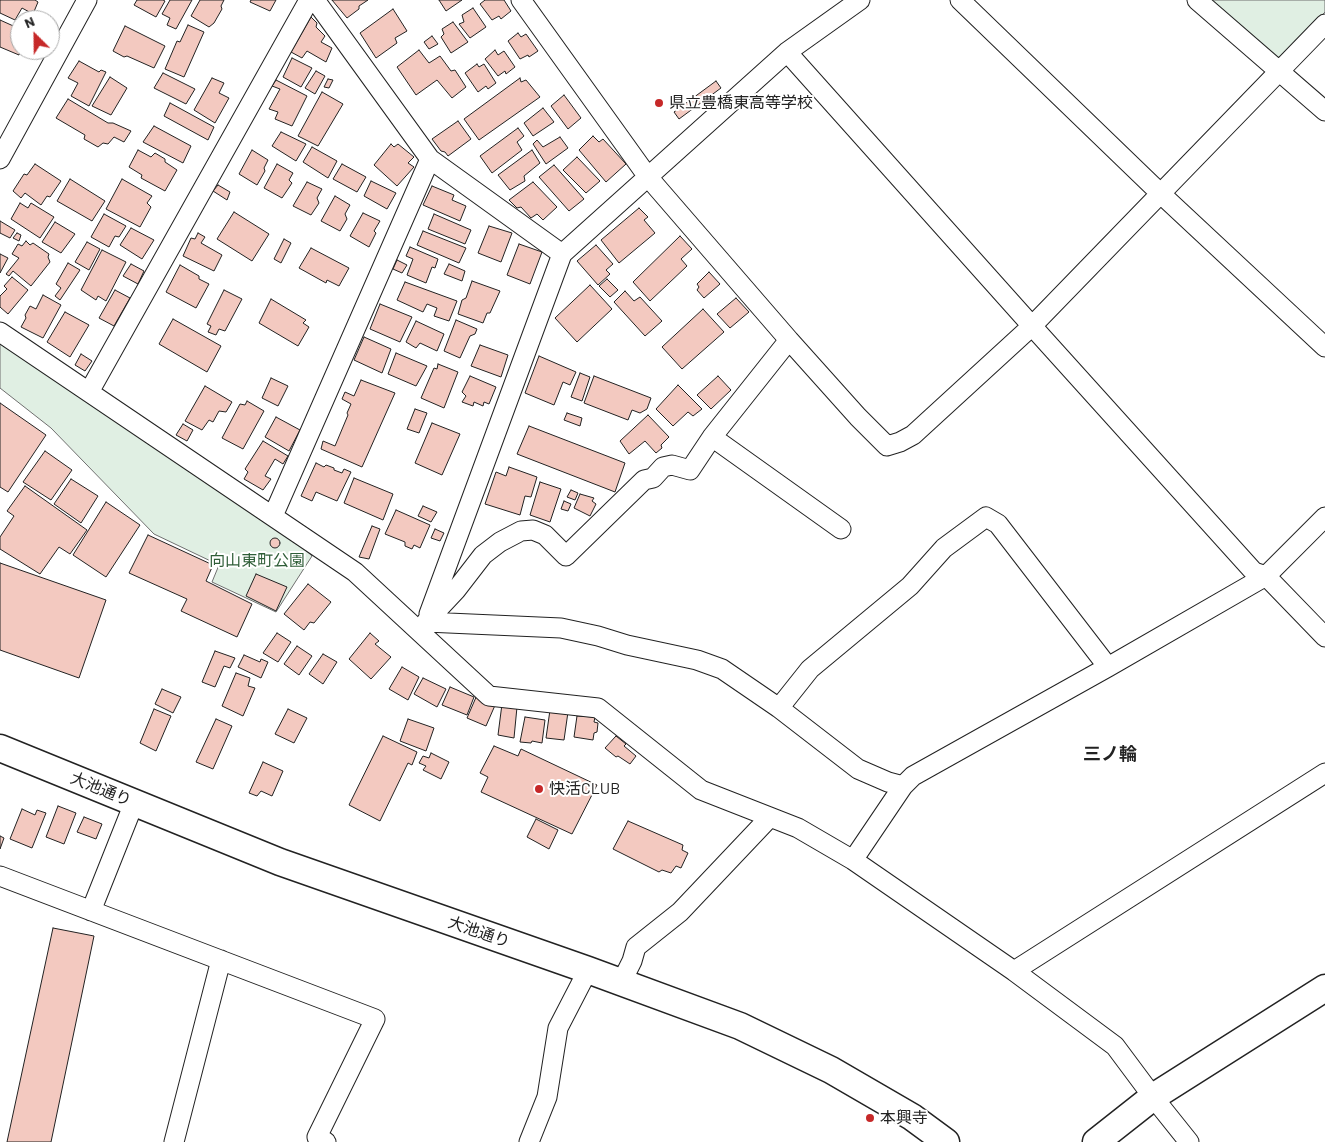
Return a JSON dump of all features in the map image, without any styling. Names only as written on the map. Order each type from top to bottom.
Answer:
[{"type":"street","points":[[0,159],[87,0]]},
{"type":"street","points":[[89,392],[309,0]]},
{"type":"street","points":[[315,0],[430,160],[562,254]]},
{"type":"street","points":[[521,0],[648,177],[789,340],[858,417],[887,446],[913,435],[1032,326],[1325,24]]},
{"type":"street","points":[[417,622],[562,254],[787,52],[860,0]]},
{"type":"street","points":[[960,0],[1161,194],[1325,347]]},
{"type":"street","points":[[1196,0],[1325,111]]},
{"type":"street","points":[[787,52],[1254,572],[1266,576],[1325,637]]},
{"type":"street","points":[[273,516],[430,160]]},
{"type":"street","points":[[0,332],[355,572],[417,622],[489,696],[598,708],[701,790],[798,828],[853,860],[1014,971],[1115,1046],[1189,1142]]},
{"type":"street","points":[[417,622],[456,590],[482,555],[500,542],[521,531],[533,530],[545,535],[566,556],[644,480],[653,478],[663,467],[672,465],[690,470],[712,437],[789,340]]},
{"type":"street","points":[[712,437],[841,529]]},
{"type":"street","points":[[779,708],[810,669],[910,586],[944,548],[986,517],[998,524],[1108,667]]},
{"type":"street","points":[[853,860],[903,786],[913,776],[1266,576],[1325,517]]},
{"type":"street","points":[[417,622],[561,628],[697,660],[722,669],[779,708],[858,768],[888,782],[903,786]]},
{"type":"street","name":"大池通り","points":[[0,748],[280,862],[588,970],[740,1026],[831,1070],[912,1116],[946,1142]]},
{"type":"street","points":[[1014,971],[1325,773]]},
{"type":"street","points":[[91,911],[134,803]]},
{"type":"street","points":[[621,982],[636,947],[680,912],[770,817]]},
{"type":"street","points":[[0,876],[374,1019],[317,1137],[326,1142]]},
{"type":"street","points":[[174,1142],[221,960]]},
{"type":"street","points":[[529,1142],[547,1097],[558,1028],[588,970]]},
{"type":"street","points":[[1096,1142],[1153,1097],[1325,988]]},
{"type":"green space","points":[[1207,0],[1325,0],[1325,12],[1284,56],[1274,60]]},
{"type":"green space","name":"向山東町公園","points":[[0,342],[300,545],[312,556],[276,612],[212,582],[219,565],[154,534],[51,428],[0,388]]},
{"type":"building","points":[[0,0],[35,0],[38,2],[35,10],[22,8],[21,10],[10,10],[10,18],[0,13]]},
{"type":"building","points":[[137,0],[165,1],[156,17],[134,5]]},
{"type":"building","points":[[170,0],[192,0],[176,29],[167,25],[170,18],[162,14]]},
{"type":"building","points":[[200,0],[224,0],[221,6],[222,9],[214,23],[209,27],[191,16]]},
{"type":"building","points":[[251,0],[276,0],[270,11],[250,2]]},
{"type":"building","points":[[332,0],[368,0],[347,18]]},
{"type":"building","points":[[439,0],[462,0],[446,11]]},
{"type":"building","points":[[485,0],[504,0],[511,11],[501,19],[499,16],[492,20],[480,4]]},
{"type":"building","points":[[473,8],[486,27],[470,38],[459,24],[464,22],[462,15]]},
{"type":"building","points":[[393,9],[407,31],[395,38],[397,43],[376,58],[360,33]]},
{"type":"building","points":[[311,17],[317,23],[316,27],[325,36],[321,42],[332,48],[326,62],[307,51],[302,58],[291,52]]},
{"type":"building","points":[[0,20],[10,24],[10,51],[0,47]]},
{"type":"building","points":[[453,22],[468,42],[451,53],[441,37],[444,34],[442,29]]},
{"type":"building","points":[[188,25],[204,32],[184,77],[165,69],[177,41],[180,42]]},
{"type":"building","points":[[125,26],[165,46],[154,68],[113,51]]},
{"type":"building","points":[[518,33],[521,37],[526,34],[538,51],[529,57],[528,55],[520,59],[508,41]]},
{"type":"building","points":[[432,36],[438,44],[429,49],[424,42]]},
{"type":"building","points":[[419,50],[429,63],[440,56],[451,71],[455,70],[466,87],[452,98],[437,80],[416,95],[397,67]]},
{"type":"building","points":[[495,50],[498,55],[504,51],[515,67],[506,74],[505,71],[498,76],[485,59]]},
{"type":"building","points":[[292,58],[312,68],[301,87],[283,77]]},
{"type":"building","points":[[79,61],[99,72],[101,70],[106,72],[89,106],[71,96],[78,83],[68,78]]},
{"type":"building","points":[[477,64],[479,67],[484,64],[496,83],[488,89],[486,86],[478,92],[465,73]]},
{"type":"building","points":[[316,71],[325,76],[315,94],[305,88]]},
{"type":"building","points":[[163,73],[195,89],[186,104],[154,88]]},
{"type":"building","points":[[110,77],[127,88],[111,115],[92,106]]},
{"type":"building","points":[[212,78],[224,83],[219,93],[229,98],[215,123],[194,110]]},
{"type":"building","points":[[520,78],[521,82],[526,80],[540,97],[479,140],[464,119]]},
{"type":"building","points":[[328,79],[333,80],[329,88],[324,87]]},
{"type":"building","points":[[276,80],[307,96],[292,126],[275,119],[278,112],[269,109],[280,89],[272,86]]},
{"type":"building","points":[[716,81],[721,88],[679,119],[674,112]]},
{"type":"building","points":[[322,92],[343,104],[318,146],[298,136]]},
{"type":"building","points":[[564,95],[581,118],[568,129],[551,106]]},
{"type":"building","points":[[68,99],[108,123],[113,123],[131,131],[124,142],[114,137],[108,144],[103,143],[98,147],[84,139],[85,135],[56,118]]},
{"type":"building","points":[[170,103],[214,127],[208,140],[164,116]]},
{"type":"building","points":[[543,108],[554,122],[533,136],[524,123]]},
{"type":"building","points":[[458,121],[471,139],[448,156],[445,152],[441,151],[432,139]]},
{"type":"building","points":[[154,126],[191,146],[183,163],[143,142]]},
{"type":"building","points":[[518,128],[524,136],[517,142],[522,150],[492,173],[480,156]]},
{"type":"building","points":[[281,132],[306,144],[296,161],[272,146]]},
{"type":"building","points":[[593,136],[599,142],[603,139],[626,164],[606,182],[579,150]]},
{"type":"building","points":[[560,137],[568,148],[546,164],[533,144],[537,140],[543,147]]},
{"type":"building","points":[[391,144],[394,147],[398,144],[414,157],[408,163],[414,167],[397,186],[374,165]]},
{"type":"building","points":[[312,147],[337,161],[328,178],[303,162]]},
{"type":"building","points":[[138,150],[151,157],[155,153],[177,170],[165,191],[141,178],[142,175],[129,167]]},
{"type":"building","points":[[252,150],[268,160],[264,168],[265,171],[257,185],[239,174]]},
{"type":"building","points":[[532,150],[540,163],[524,176],[525,181],[510,190],[498,175]]},
{"type":"building","points":[[577,157],[600,181],[586,193],[563,170]]},
{"type":"building","points":[[35,164],[61,181],[50,197],[47,196],[41,205],[25,193],[21,198],[13,191],[24,174],[27,175]]},
{"type":"building","points":[[277,164],[293,173],[289,180],[292,183],[282,198],[264,188]]},
{"type":"building","points":[[342,164],[366,177],[357,192],[333,179]]},
{"type":"building","points":[[554,165],[584,199],[569,211],[539,177]]},
{"type":"building","points":[[70,179],[105,201],[92,221],[57,201]]},
{"type":"building","points":[[122,179],[152,196],[147,203],[151,207],[140,227],[106,209]]},
{"type":"building","points":[[371,181],[396,193],[387,209],[364,196]]},
{"type":"building","points":[[307,182],[322,189],[317,198],[319,203],[311,215],[293,206]]},
{"type":"building","points":[[533,182],[557,207],[543,220],[537,214],[531,218],[521,207],[517,208],[509,200]]},
{"type":"building","points":[[218,185],[230,192],[227,200],[213,191]]},
{"type":"building","points":[[432,186],[454,195],[452,200],[466,206],[460,221],[423,205]]},
{"type":"building","points":[[335,196],[350,205],[345,214],[347,219],[340,231],[321,221]]},
{"type":"building","points":[[20,203],[28,208],[31,203],[54,217],[40,238],[11,219]]},
{"type":"building","points":[[639,208],[648,217],[644,220],[655,233],[619,263],[601,240]]},
{"type":"building","points":[[234,212],[269,234],[252,261],[217,239]]},
{"type":"building","points":[[363,213],[380,221],[374,231],[376,233],[369,247],[350,236]]},
{"type":"building","points":[[104,214],[126,226],[119,237],[115,236],[109,247],[91,237]]},
{"type":"building","points":[[434,214],[471,230],[465,244],[428,229]]},
{"type":"building","points":[[0,221],[15,230],[10,238],[0,233]]},
{"type":"building","points":[[55,222],[75,234],[61,253],[42,242]]},
{"type":"building","points":[[489,226],[512,233],[501,262],[478,253]]},
{"type":"building","points":[[131,228],[154,240],[142,259],[120,245]]},
{"type":"building","points":[[423,231],[466,248],[459,263],[417,245]]},
{"type":"building","points":[[17,233],[21,235],[19,241],[13,238]]},
{"type":"building","points":[[198,233],[205,237],[201,243],[222,255],[214,271],[183,256],[191,238],[195,239]]},
{"type":"building","points":[[680,236],[692,249],[681,259],[687,266],[650,301],[633,282]]},
{"type":"building","points":[[284,239],[291,243],[281,263],[274,259]]},
{"type":"building","points":[[26,241],[30,245],[33,243],[49,254],[50,262],[31,286],[13,271],[9,276],[6,274],[19,258],[12,254],[18,244],[22,246]]},
{"type":"building","points":[[87,242],[100,249],[89,270],[75,262]]},
{"type":"building","points":[[519,244],[542,252],[530,284],[507,275]]},
{"type":"building","points":[[596,245],[613,264],[606,270],[610,274],[598,285],[577,261]]},
{"type":"building","points":[[410,247],[438,259],[435,268],[432,267],[426,283],[407,275],[413,259],[406,256]]},
{"type":"building","points":[[311,248],[349,268],[339,286],[327,280],[326,283],[299,268]]},
{"type":"building","points":[[102,250],[126,262],[106,301],[98,296],[96,300],[81,290]]},
{"type":"building","points":[[0,254],[8,258],[0,273]]},
{"type":"building","points":[[397,260],[407,265],[402,273],[393,269]]},
{"type":"building","points":[[68,263],[80,270],[60,300],[55,296],[61,288],[56,284]]},
{"type":"building","points":[[131,264],[144,271],[138,284],[123,276]]},
{"type":"building","points":[[449,264],[465,271],[462,281],[444,274]]},
{"type":"building","points":[[180,265],[209,284],[196,308],[166,292]]},
{"type":"building","points":[[709,272],[720,284],[704,298],[697,290],[699,287],[697,284]]},
{"type":"building","points":[[12,277],[28,290],[8,314],[0,307],[0,296],[7,289],[4,286]]},
{"type":"building","points":[[607,279],[618,290],[610,297],[599,286]]},
{"type":"building","points":[[472,281],[500,291],[483,323],[458,314],[462,300],[466,298]]},
{"type":"building","points":[[405,282],[457,301],[449,321],[434,316],[437,308],[427,304],[423,312],[397,300]]},
{"type":"building","points":[[590,285],[612,309],[577,342],[555,318]]},
{"type":"building","points":[[115,290],[130,298],[114,326],[99,318]]},
{"type":"building","points":[[224,290],[242,299],[225,331],[219,329],[216,335],[208,332],[211,326],[207,324]]},
{"type":"building","points":[[625,291],[634,301],[640,297],[662,321],[645,336],[614,302]]},
{"type":"building","points":[[43,295],[61,305],[43,338],[21,327],[30,306],[36,309]]},
{"type":"building","points":[[736,298],[749,312],[730,328],[717,314]]},
{"type":"building","points":[[271,299],[306,320],[303,323],[309,327],[298,346],[259,323]]},
{"type":"building","points":[[380,304],[412,317],[400,342],[370,329]]},
{"type":"building","points":[[703,309],[724,332],[682,369],[662,347]]},
{"type":"building","points":[[65,312],[89,325],[70,357],[47,342]]},
{"type":"building","points":[[173,319],[221,346],[207,372],[159,344]]},
{"type":"building","points":[[456,320],[477,329],[475,334],[470,336],[460,358],[444,351]]},
{"type":"building","points":[[416,321],[444,334],[437,351],[420,343],[416,348],[406,342]]},
{"type":"building","points":[[364,337],[391,349],[382,373],[354,360]]},
{"type":"building","points":[[480,345],[508,355],[501,377],[471,366]]},
{"type":"building","points":[[396,353],[427,366],[416,386],[388,374]]},
{"type":"building","points":[[81,354],[92,361],[85,371],[75,365]]},
{"type":"building","points":[[539,356],[576,372],[570,385],[563,382],[554,405],[525,393]]},
{"type":"building","points":[[438,364],[458,372],[444,408],[421,398],[434,368],[437,369]]},
{"type":"building","points":[[580,373],[590,377],[582,401],[571,397]]},
{"type":"building","points":[[470,376],[496,387],[489,404],[484,402],[483,406],[474,402],[473,406],[462,402],[466,396],[462,392]]},
{"type":"building","points":[[594,376],[651,398],[647,409],[640,413],[632,410],[628,420],[584,403]]},
{"type":"building","points":[[718,376],[731,390],[711,409],[697,395]]},
{"type":"building","points":[[271,378],[288,386],[278,406],[262,398]]},
{"type":"building","points":[[361,380],[395,393],[362,467],[321,449],[323,441],[335,446],[351,404],[342,399],[345,392],[354,396]]},
{"type":"building","points":[[678,385],[702,409],[693,416],[688,412],[673,426],[656,409]]},
{"type":"building","points":[[205,386],[232,402],[226,412],[219,411],[213,422],[209,420],[202,430],[185,421]]},
{"type":"building","points":[[247,401],[264,411],[243,449],[222,438],[240,404],[245,405]]},
{"type":"building","points":[[0,403],[46,435],[8,492],[0,487]]},
{"type":"building","points":[[415,409],[427,413],[419,433],[407,429]]},
{"type":"building","points":[[567,413],[582,418],[580,426],[564,420]]},
{"type":"building","points":[[648,415],[669,437],[661,445],[662,448],[656,453],[645,441],[629,454],[620,441]]},
{"type":"building","points":[[276,417],[300,430],[289,451],[265,437]]},
{"type":"building","points":[[432,423],[460,434],[442,475],[415,463]]},
{"type":"building","points":[[183,424],[193,430],[187,441],[176,435]]},
{"type":"building","points":[[529,426],[625,463],[615,492],[517,454]]},
{"type":"building","points":[[263,441],[288,456],[283,464],[275,459],[265,476],[271,479],[263,490],[244,479],[248,472],[245,469]]},
{"type":"building","points":[[45,451],[72,470],[51,500],[23,482]]},
{"type":"building","points":[[316,463],[324,467],[326,465],[334,468],[334,470],[342,473],[344,469],[351,472],[337,501],[316,492],[312,501],[301,496]]},
{"type":"building","points":[[509,467],[537,477],[531,497],[525,496],[520,515],[485,504],[496,472],[506,476]]},
{"type":"building","points":[[354,478],[393,494],[383,520],[344,503]]},
{"type":"building","points":[[71,479],[98,496],[81,523],[54,504]]},
{"type":"building","points":[[540,482],[561,489],[550,522],[530,515]]},
{"type":"building","points":[[25,486],[87,530],[70,554],[59,547],[40,574],[0,549],[0,537],[14,516],[7,511]]},
{"type":"building","points":[[571,490],[578,493],[575,500],[567,497]]},
{"type":"building","points":[[580,494],[594,498],[592,501],[596,504],[590,516],[574,508]]},
{"type":"building","points":[[564,501],[571,504],[568,511],[561,509]]},
{"type":"building","points":[[106,502],[140,525],[106,577],[73,555]]},
{"type":"building","points":[[423,506],[437,512],[431,522],[418,516]]},
{"type":"building","points":[[396,510],[430,525],[420,548],[414,545],[412,549],[405,546],[405,542],[385,534]]},
{"type":"building","points":[[372,526],[380,529],[369,559],[359,557]]},
{"type":"building","points":[[435,529],[444,533],[440,541],[431,538]]},
{"type":"building","points":[[148,535],[213,565],[206,581],[252,604],[237,637],[181,611],[187,599],[129,573]]},
{"type":"building","points":[[273,538],[277,538],[280,543],[279,547],[273,548],[270,545],[270,541]]},
{"type":"building","points":[[0,563],[106,600],[79,678],[0,650]]},
{"type":"building","points":[[256,574],[287,587],[276,611],[246,596]]},
{"type":"building","points":[[308,584],[331,602],[314,623],[310,622],[304,630],[284,614]]},
{"type":"building","points":[[277,633],[291,642],[278,662],[263,653]]},
{"type":"building","points":[[370,633],[379,641],[375,644],[391,657],[371,679],[349,659]]},
{"type":"building","points":[[297,646],[312,656],[299,675],[284,664]]},
{"type":"building","points":[[215,651],[235,658],[230,668],[224,666],[215,687],[202,682]]},
{"type":"building","points":[[323,654],[337,662],[323,684],[309,674]]},
{"type":"building","points":[[244,655],[260,662],[261,659],[268,662],[261,678],[238,667]]},
{"type":"building","points":[[402,667],[419,677],[408,700],[389,689]]},
{"type":"building","points":[[236,673],[250,678],[248,686],[255,688],[243,716],[222,706]]},
{"type":"building","points":[[423,678],[446,689],[437,707],[414,694]]},
{"type":"building","points":[[450,687],[474,697],[467,715],[442,705]]},
{"type":"building","points":[[162,689],[181,697],[173,713],[155,704]]},
{"type":"building","points":[[477,695],[496,703],[486,726],[467,718]]},
{"type":"building","points":[[502,704],[517,707],[514,738],[498,735]]},
{"type":"building","points":[[154,709],[171,716],[156,751],[140,743]]},
{"type":"building","points":[[288,709],[307,718],[294,743],[275,734]]},
{"type":"building","points":[[550,710],[568,712],[564,740],[546,738]]},
{"type":"building","points":[[577,716],[595,717],[594,722],[598,723],[597,732],[594,733],[593,740],[574,737]]},
{"type":"building","points":[[525,717],[545,720],[542,743],[532,741],[531,743],[520,742]]},
{"type":"building","points":[[216,719],[232,726],[213,769],[196,762]]},
{"type":"building","points":[[408,719],[434,728],[426,751],[400,741]]},
{"type":"building","points":[[383,736],[417,752],[412,765],[408,763],[380,821],[349,805]]},
{"type":"building","points":[[616,736],[636,756],[630,764],[618,756],[616,757],[605,748]]},
{"type":"building","name":"快活CLUB","points":[[494,746],[518,756],[521,749],[597,785],[572,834],[481,792],[488,777],[480,773]]},
{"type":"building","points":[[431,753],[449,762],[441,779],[423,770],[426,766],[419,763],[423,756],[429,758]]},
{"type":"building","points":[[263,762],[283,771],[272,796],[261,791],[257,796],[249,793]]},
{"type":"building","points":[[58,806],[76,813],[64,844],[46,837]]},
{"type":"building","points":[[22,809],[35,815],[37,810],[46,813],[32,848],[10,839]]},
{"type":"building","points":[[84,817],[102,824],[96,839],[77,832]]},
{"type":"building","points":[[536,819],[558,830],[549,849],[527,837]]},
{"type":"building","points":[[628,821],[683,845],[682,850],[688,853],[681,868],[676,866],[671,873],[662,870],[659,872],[613,849]]},
{"type":"building","points":[[0,836],[4,838],[0,849]]},
{"type":"building","points":[[53,928],[94,936],[51,1142],[7,1142]]},
{"type":"place","name":"県立豊橋東高等学校","points":[[659,103]]},
{"type":"place","name":"快活CLUB","points":[[539,789]]},
{"type":"place","name":"本興寺","points":[[870,1118]]},
{"type":"district","name":"三ノ輪","points":[[1110,754]]}]
